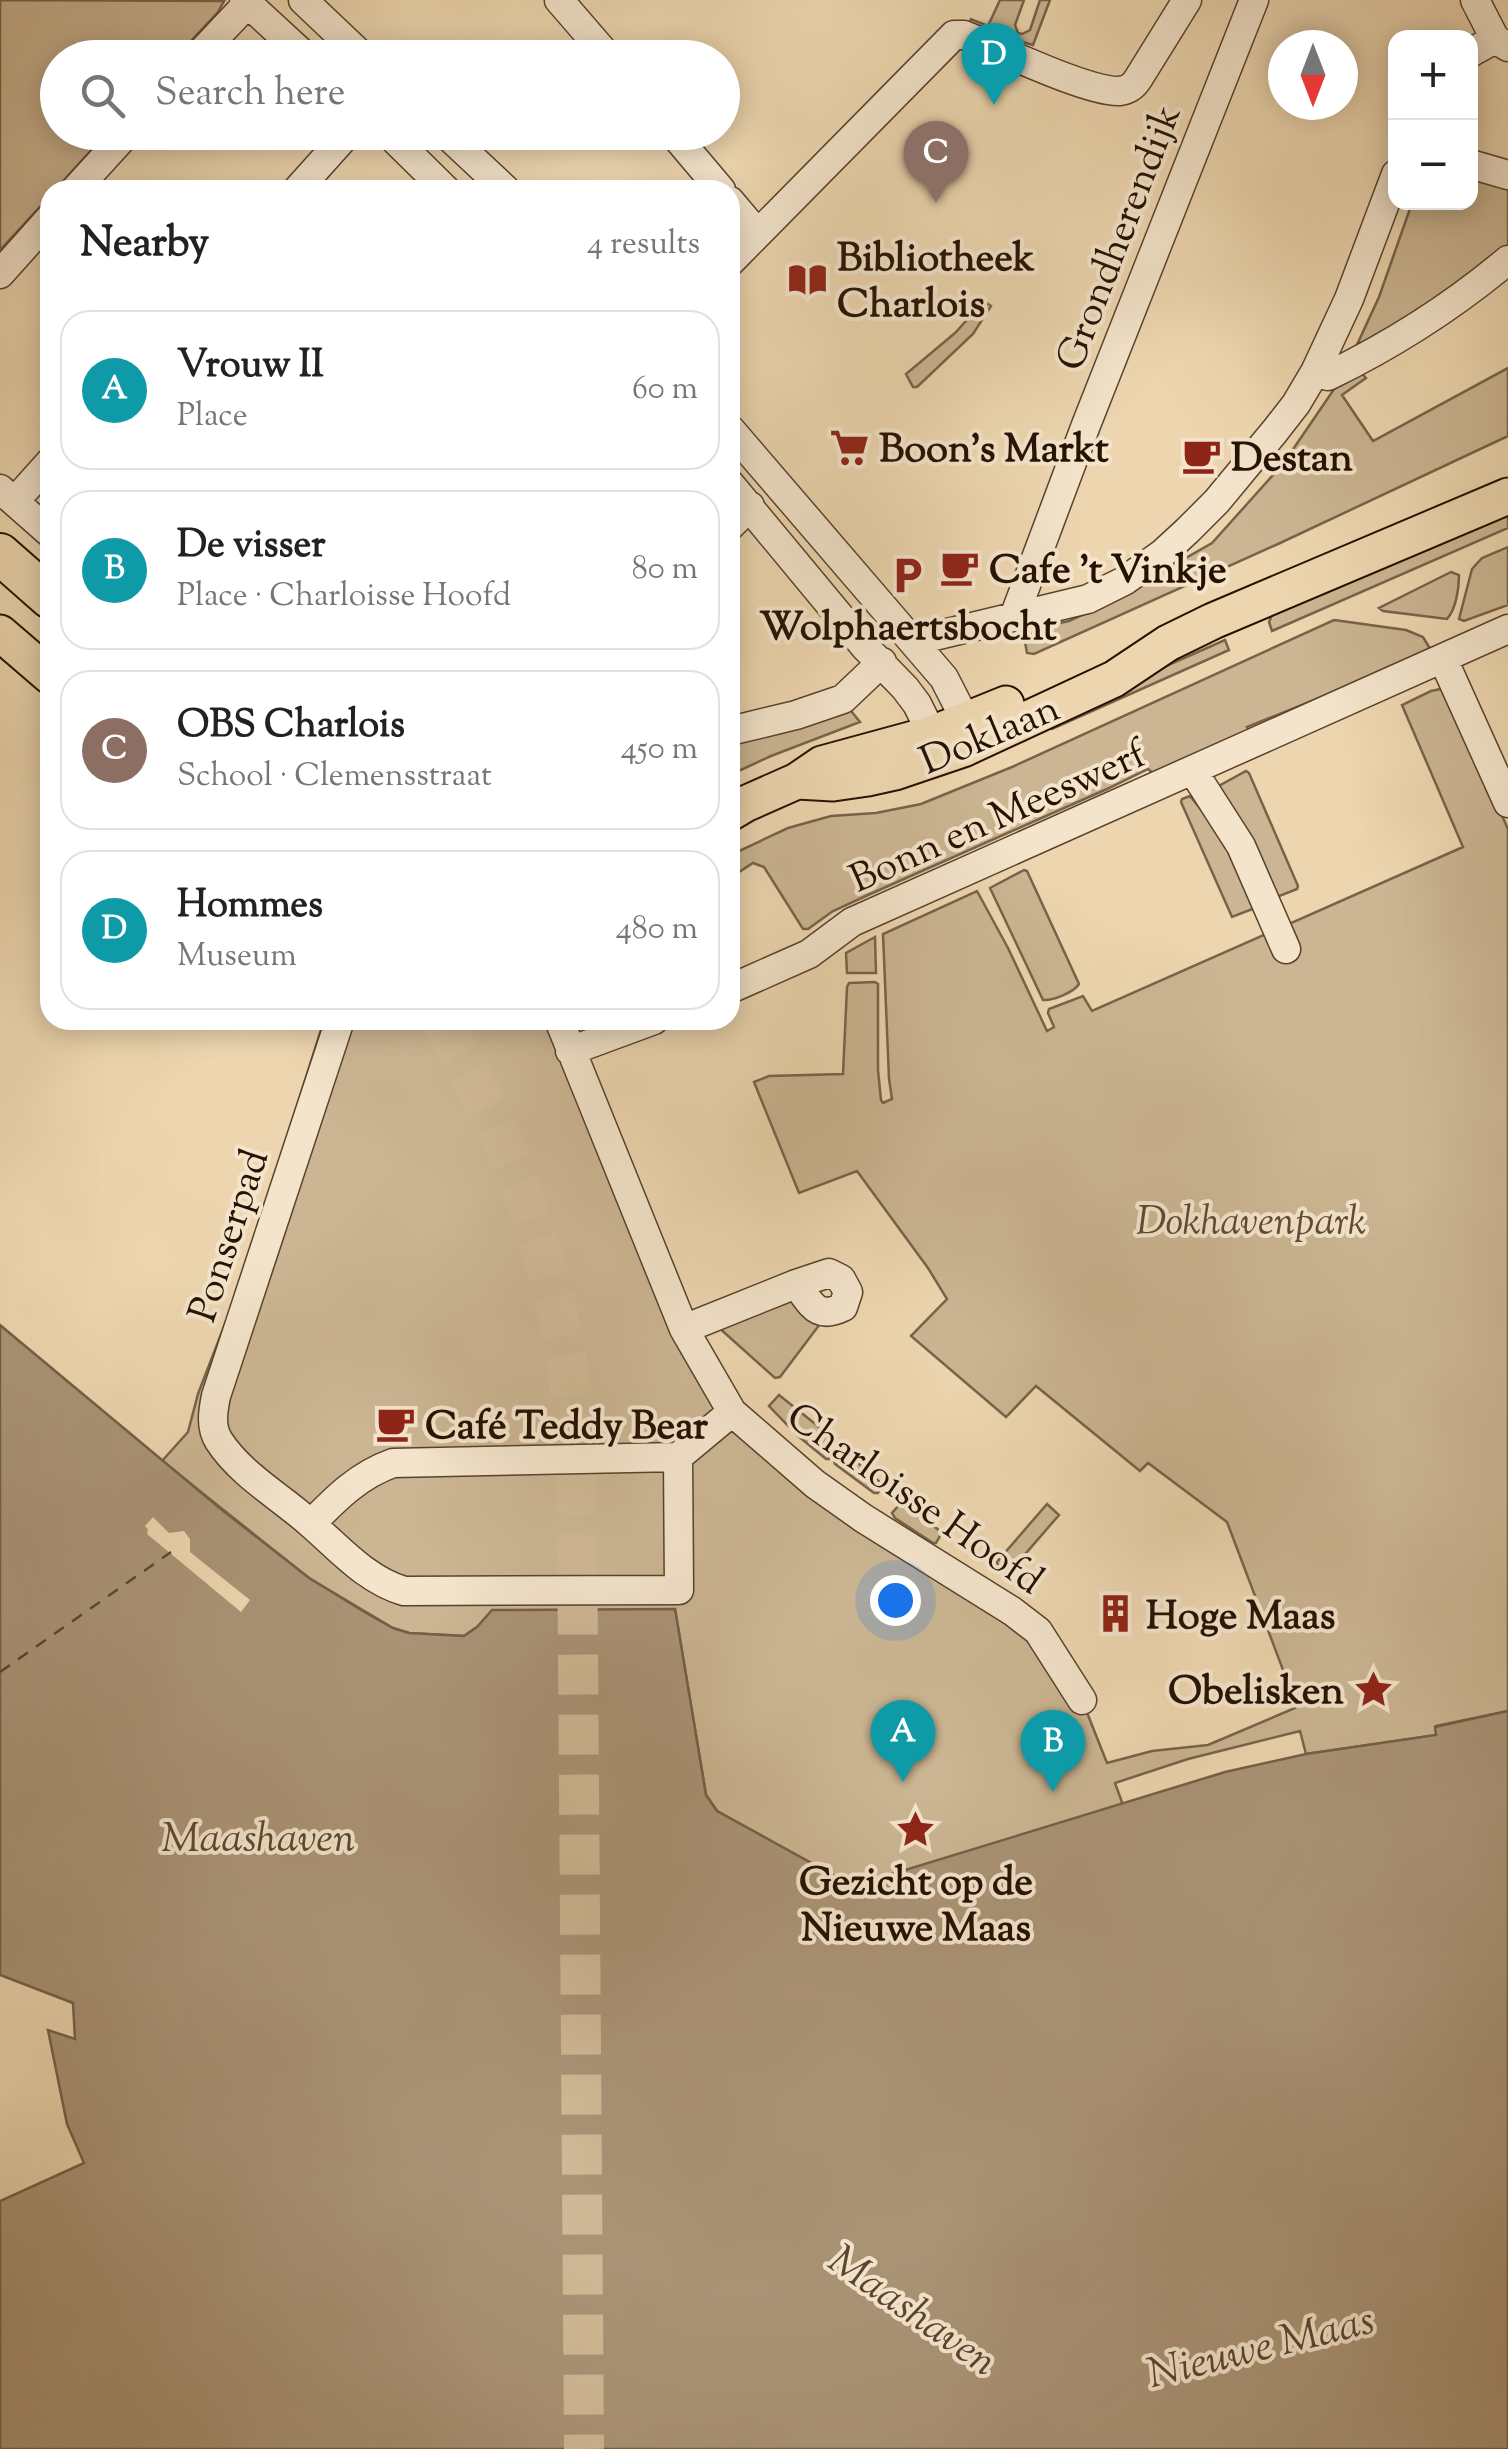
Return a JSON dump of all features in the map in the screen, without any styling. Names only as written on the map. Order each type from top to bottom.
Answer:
[{"type":"highway","points":[[0,554],[40,589]]},
{"type":"highway","points":[[0,586],[40,620]]},
{"type":"main road","name":"Doklaan","points":[[740,807],[797,781],[822,764],[954,734],[1119,655],[1168,643],[1278,592],[1508,496]]},
{"type":"main road","points":[[0,633],[40,667]]},
{"type":"street","points":[[303,0],[345,40]]},
{"type":"street","points":[[558,0],[593,40]]},
{"type":"street","points":[[740,251],[959,35],[1074,80],[1123,91],[1134,86],[1187,0]]},
{"type":"street","name":"Grondherendijk","points":[[1014,617],[1254,0]]},
{"type":"street","points":[[1475,0],[1502,43],[1478,51]]},
{"type":"street","points":[[212,40],[246,1],[288,40]]},
{"type":"street","points":[[84,180],[112,150]]},
{"type":"street","points":[[305,180],[333,150]]},
{"type":"street","points":[[405,150],[436,180]]},
{"type":"street","points":[[463,150],[495,180]]},
{"type":"street","points":[[687,150],[713,180]]},
{"type":"street","points":[[1478,167],[1508,176]]},
{"type":"street","points":[[740,729],[844,699],[888,638],[905,632],[1014,617],[1088,599],[1124,581],[1162,554],[1217,501],[1296,404],[1316,372],[1350,300],[1388,196]]},
{"type":"street","points":[[740,213],[757,233]]},
{"type":"street","points":[[0,274],[40,229]]},
{"type":"street","points":[[1316,372],[1328,376],[1380,351],[1474,288],[1508,260]]},
{"type":"street","points":[[740,441],[953,691],[954,734]]},
{"type":"street","points":[[40,470],[7,495],[40,524]]},
{"type":"street","points":[[740,495],[917,704],[954,734]]},
{"type":"street","points":[[740,516],[750,506]]},
{"type":"street","name":"Bonn en Meeswerf","points":[[740,985],[808,954],[852,922],[1508,629]]},
{"type":"street","points":[[1443,658],[1508,803]]},
{"type":"street","name":"Bonn en Meeswerf","points":[[1193,771],[1240,846],[1286,949]]},
{"type":"street","name":"Ponserpad","points":[[311,1524],[234,1474],[218,1440],[213,1412],[337,1030]]},
{"type":"street","name":"Charloisse Hoofd","points":[[563,1030],[684,1329],[732,1412],[815,1484],[1038,1632],[1082,1700]]},
{"type":"street","points":[[570,1051],[627,1030]]},
{"type":"street","points":[[684,1329],[796,1284]]},
{"type":"street","name":"Charloisse Hoofd","points":[[678,1457],[732,1412]]},
{"type":"street","points":[[678,1457],[679,1590],[404,1591],[355,1564],[311,1524],[348,1487],[372,1470],[409,1461],[678,1457]]},
{"type":"green space","points":[[0,0],[224,1],[192,40],[40,40],[40,150],[91,150],[64,180],[40,180],[40,207],[0,250]]},
{"type":"green space","points":[[1000,0],[1024,0],[1015,25],[1022,34],[1030,30],[1040,0],[1050,0],[1033,45],[969,23],[971,19],[988,26]]},
{"type":"green space","points":[[1478,172],[1508,181],[1508,251],[1350,360],[1379,297],[1410,210],[1478,210]]},
{"type":"green space","points":[[984,301],[991,306],[973,334],[913,387],[906,374],[955,333]]},
{"type":"green space","points":[[1508,368],[1508,436],[1278,544],[1034,654],[1027,653],[1025,642],[1035,631],[1098,608],[1212,543],[1283,464],[1341,379],[1359,370],[1366,378],[1342,395],[1373,441]]},
{"type":"green space","points":[[1508,514],[1508,528],[1272,631],[1269,622],[1274,610]]},
{"type":"green space","points":[[1508,547],[1508,605],[1464,621],[1459,619],[1472,569],[1482,558]]},
{"type":"green space","points":[[1451,572],[1459,575],[1455,604],[1447,619],[1379,608]]},
{"type":"green space","points":[[1334,620],[1406,630],[1423,637],[1429,647],[1426,655],[1247,727],[1249,732],[1154,774],[1148,769],[868,895],[833,911],[808,929],[803,929],[764,867],[753,863],[740,871],[740,851],[788,828],[831,816],[921,804],[1012,767]]},
{"type":"green space","points":[[1225,640],[1229,650],[1052,729],[1046,728],[1050,717]]},
{"type":"green space","name":"Dokhavenpark","points":[[1441,689],[1453,707],[1508,829],[1508,1711],[1436,1726],[1437,1735],[1306,1754],[1300,1731],[1188,1759],[1115,1783],[1123,1805],[853,1886],[717,1811],[706,1795],[675,1609],[477,1627],[464,1636],[409,1633],[393,1628],[309,1578],[162,1461],[188,1432],[198,1394],[245,1272],[321,1030],[563,1030],[732,1412],[1012,1611],[1082,1700],[1107,1763],[1152,1751],[1208,1745],[1295,1708],[1227,1522],[1148,1463],[1140,1471],[1036,1386],[1006,1417],[911,1336],[947,1299],[928,1268],[857,1171],[799,1193],[754,1082],[769,1076],[843,1074],[847,987],[849,983],[875,982],[881,1100],[883,1103],[892,1099],[883,934],[977,891],[1047,1031],[1054,1027],[1049,1009],[1083,996],[1092,1011],[1463,847],[1402,705]]},
{"type":"green space","points":[[847,706],[860,722],[740,770],[740,740]]},
{"type":"green space","points":[[1246,771],[1298,886],[1277,897],[1217,787]]},
{"type":"green space","points":[[1190,796],[1222,835],[1255,908],[1232,917],[1181,802]]},
{"type":"green space","points":[[1024,870],[1079,984],[1052,999],[1043,1000],[990,888]]},
{"type":"green space","points":[[875,937],[876,973],[847,973],[846,953]]},
{"type":"green space","points":[[788,1294],[820,1324],[780,1377],[775,1378],[717,1326]]},
{"type":"green space","points":[[779,1395],[838,1442],[829,1459],[797,1435],[769,1406]]},
{"type":"green space","points":[[840,1450],[882,1484],[878,1493],[835,1464]]},
{"type":"green space","points":[[902,1502],[940,1531],[936,1543],[895,1518],[892,1513]]},
{"type":"green space","points":[[1047,1504],[1059,1515],[1008,1574],[996,1563]]},
{"type":"water","points":[[0,1325],[309,1578],[393,1628],[409,1633],[464,1636],[492,1610],[675,1609],[706,1795],[717,1811],[853,1886],[1225,1772],[1306,1754],[1436,1735],[1435,1727],[1508,1711],[1508,2449],[0,2449],[0,2201],[84,2163],[67,2124],[48,2030],[75,2039],[73,2003],[0,1975]]},
{"type":"pier","points":[[153,1517],[169,1533],[184,1531],[190,1539],[190,1552],[250,1600],[241,1612],[147,1534],[145,1526]]},
{"type":"ferry route","points":[[0,1672],[171,1552]]},
{"type":"tunnel","points":[[446,1030],[488,1111],[527,1205],[555,1304],[572,1405],[577,1505],[584,2449]]},
{"type":"place","name":"Hommes","points":[[994,105]]},
{"type":"place","name":"OBS Charlois","points":[[936,203]]},
{"type":"place","name":"Bibliotheek Charlois","points":[[807,279]]},
{"type":"place","name":"Boon's Markt","points":[[849,447]]},
{"type":"place","name":"Destan","points":[[1201,456]]},
{"type":"place","name":"Cafe 't Vinkje","points":[[959,568]]},
{"type":"place","name":"Wolphaertsbocht","points":[[908,575]]},
{"type":"place","name":"Café Teddy Bear","points":[[395,1424]]},
{"type":"place","name":"Hoge Maas","points":[[1116,1614]]},
{"type":"place","name":"Obelisken","points":[[1374,1689]]},
{"type":"place","name":"Vrouw II","points":[[903,1782]]},
{"type":"place","name":"De visser","points":[[1053,1792]]},
{"type":"place","name":"Gezicht op de Nieuwe Maas","points":[[916,1830]]},
{"type":"water label","name":"Maashaven","points":[[258,1836]]},
{"type":"water label","name":"Maashaven","points":[[914,2309]]},
{"type":"water label","name":"Nieuwe Maas","points":[[1260,2345]]}]
